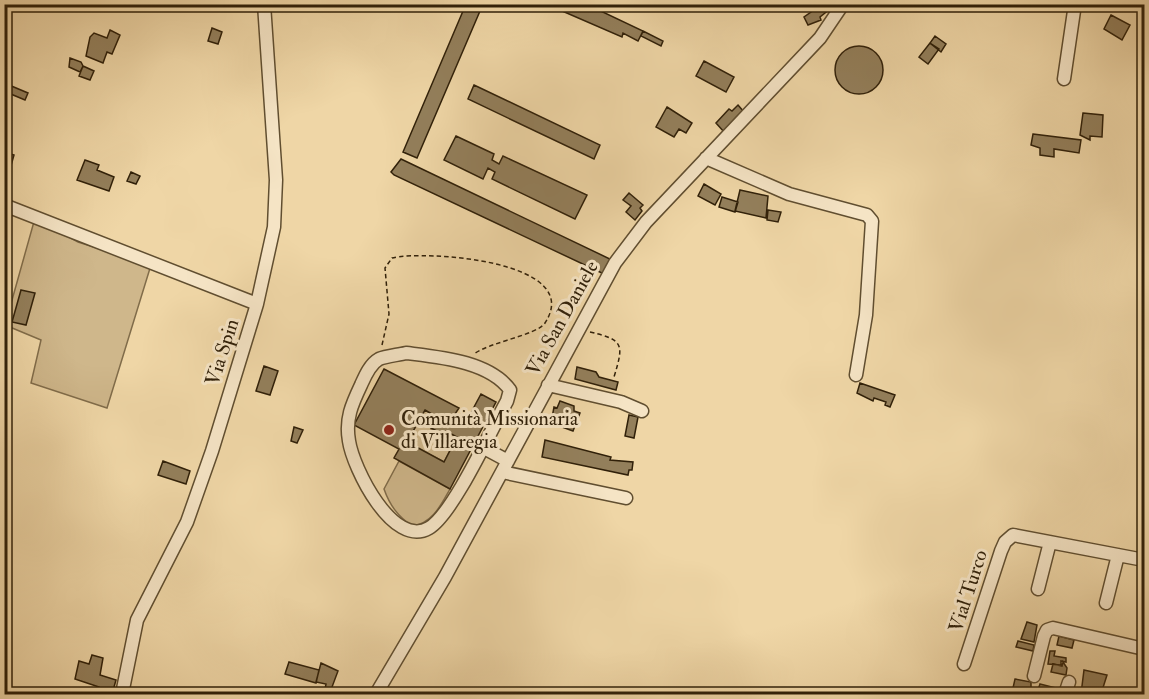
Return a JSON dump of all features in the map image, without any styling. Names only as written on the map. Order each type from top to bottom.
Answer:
[{"type":"street","name":"Via Spin","points":[[122,694],[137,620],[187,522],[257,304],[276,202],[264,4]]},
{"type":"street","name":"Via San Daniele","points":[[376,694],[440,586],[615,263],[633,238],[820,38],[843,4]]},
{"type":"street","points":[[1064,79],[1075,4]]},
{"type":"street","points":[[706,158],[789,194],[867,214],[872,221],[866,315],[856,375]]},
{"type":"street","points":[[4,205],[257,304]]},
{"type":"street","points":[[406,353],[467,365],[487,372],[504,382],[510,390],[507,401],[440,518],[428,529],[404,530],[390,518],[357,469],[349,440],[348,411],[368,370],[379,359],[406,353]]},
{"type":"street","points":[[548,385],[621,402],[642,411]]},
{"type":"street","points":[[482,447],[505,466],[626,498]]},
{"type":"street","name":"Vial Turco","points":[[964,664],[1005,542],[1014,535],[1144,560]]},
{"type":"street","points":[[1038,589],[1050,542]]},
{"type":"street","points":[[1106,603],[1118,555]]},
{"type":"street","points":[[1034,676],[1044,636],[1047,630],[1053,628],[1144,649]]},
{"type":"street","points":[[1065,694],[1069,682]]},
{"type":"path","points":[[379,359],[389,314],[385,268],[392,258],[442,255],[511,266],[541,284],[549,294],[550,307],[545,323],[537,330],[494,343],[475,353],[467,365]]},
{"type":"path","points":[[578,330],[615,339],[620,352],[615,377]]},
{"type":"shaded area","points":[[35,218],[78,242],[151,265],[107,408],[31,383],[41,340],[5,325]]},
{"type":"shaded area","points":[[425,410],[437,417],[431,429],[443,435],[446,431],[457,437],[444,462],[407,442]]},
{"type":"shaded area","points":[[399,461],[450,489],[435,513],[425,522],[412,526],[389,501],[384,489]]},
{"type":"building","points":[[466,4],[483,4],[417,158],[403,152]]},
{"type":"building","points":[[546,4],[586,4],[643,31],[638,41],[623,33],[622,37]]},
{"type":"building","points":[[807,4],[828,4],[830,9],[820,17],[821,20],[808,25],[804,17],[811,12]]},
{"type":"building","points":[[1111,15],[1130,25],[1122,40],[1104,29]]},
{"type":"building","points":[[212,28],[222,32],[218,44],[208,41]]},
{"type":"building","points":[[110,30],[120,35],[112,54],[107,52],[103,63],[86,56],[90,37],[94,33],[107,38]]},
{"type":"building","points":[[643,31],[663,41],[661,46],[641,36]]},
{"type":"building","points":[[935,36],[946,44],[941,52],[930,43]]},
{"type":"building","points":[[930,43],[939,49],[928,64],[919,57]]},
{"type":"building","points":[[854,46],[864,46],[879,56],[883,70],[882,79],[873,90],[864,94],[854,94],[839,84],[835,75],[835,65],[845,50]]},
{"type":"building","points":[[70,58],[81,62],[83,66],[80,72],[69,67]]},
{"type":"building","points":[[704,61],[734,77],[726,92],[696,76]]},
{"type":"building","points":[[83,66],[94,71],[90,80],[79,76]]},
{"type":"building","points":[[9,85],[28,93],[25,100],[6,92]]},
{"type":"building","points":[[474,85],[600,145],[594,159],[468,99]]},
{"type":"building","points":[[738,105],[744,112],[724,132],[716,123],[729,109],[732,111]]},
{"type":"building","points":[[667,107],[692,123],[686,133],[679,129],[674,137],[656,127]]},
{"type":"building","points":[[1083,113],[1103,115],[1102,137],[1090,136],[1090,140],[1080,135]]},
{"type":"building","points":[[1033,134],[1081,140],[1079,153],[1054,149],[1054,157],[1040,155],[1040,148],[1031,145]]},
{"type":"building","points":[[456,136],[494,154],[492,160],[499,164],[503,156],[587,195],[575,219],[492,179],[495,172],[488,168],[483,179],[444,160]]},
{"type":"building","points":[[4,152],[14,155],[8,176],[4,176]]},
{"type":"building","points":[[401,159],[612,260],[604,274],[394,175],[391,172]]},
{"type":"building","points":[[85,160],[99,165],[97,170],[114,177],[109,191],[77,180]]},
{"type":"building","points":[[131,172],[140,176],[136,184],[127,181]]},
{"type":"building","points":[[704,184],[721,194],[715,205],[698,196]]},
{"type":"building","points":[[740,190],[768,196],[766,218],[735,211]]},
{"type":"building","points":[[629,193],[643,205],[640,208],[642,211],[635,220],[626,212],[631,206],[623,200]]},
{"type":"building","points":[[722,197],[738,202],[735,212],[719,207]]},
{"type":"building","points":[[768,210],[781,212],[778,222],[767,220]]},
{"type":"building","points":[[21,290],[35,293],[26,325],[12,322]]},
{"type":"building","points":[[264,366],[278,371],[270,395],[256,391]]},
{"type":"building","points":[[577,367],[596,372],[599,377],[618,382],[616,390],[575,379]]},
{"type":"building","name":"Comunità Missionaria di Villaregia","points":[[384,369],[459,408],[455,414],[467,420],[481,394],[496,402],[450,489],[394,458],[399,449],[354,425]],"holes":[[[425,410],[437,417],[431,428],[444,435],[446,431],[457,437],[444,462],[407,442]]]},
{"type":"building","points":[[860,383],[895,395],[890,407],[885,405],[886,402],[874,398],[873,401],[857,393]]},
{"type":"building","points":[[560,401],[574,406],[574,411],[580,413],[573,431],[551,423],[554,407],[557,408]]},
{"type":"building","points":[[629,415],[638,417],[634,438],[625,436]]},
{"type":"building","points":[[294,427],[303,430],[297,443],[291,441]]},
{"type":"building","points":[[545,440],[611,457],[610,460],[633,462],[632,470],[629,470],[628,475],[542,457]]},
{"type":"building","points":[[163,461],[190,471],[186,484],[158,475]]},
{"type":"building","points":[[1027,622],[1037,625],[1034,642],[1021,639]]},
{"type":"building","points":[[1059,636],[1074,640],[1072,648],[1057,645]]},
{"type":"building","points":[[1018,641],[1034,645],[1033,651],[1016,647]]},
{"type":"building","points":[[1050,651],[1055,651],[1054,656],[1066,658],[1066,662],[1061,661],[1061,665],[1048,664]]},
{"type":"building","points":[[92,655],[103,658],[100,675],[116,680],[112,694],[98,691],[99,687],[75,679],[79,661],[89,664]]},
{"type":"building","points":[[289,662],[319,670],[316,683],[285,674]]},
{"type":"building","points":[[1063,662],[1067,668],[1066,675],[1051,672],[1053,664],[1062,666]]},
{"type":"building","points":[[321,663],[338,671],[332,687],[348,694],[324,694],[326,684],[316,682]]},
{"type":"building","points":[[1084,670],[1107,675],[1101,694],[1081,694]]},
{"type":"building","points":[[1015,679],[1031,682],[1031,694],[1013,688]]},
{"type":"building","points":[[1040,684],[1056,688],[1055,694],[1037,693]]},
{"type":"place","name":"Comunità Missionaria di Villaregia","points":[[389,430]]}]
